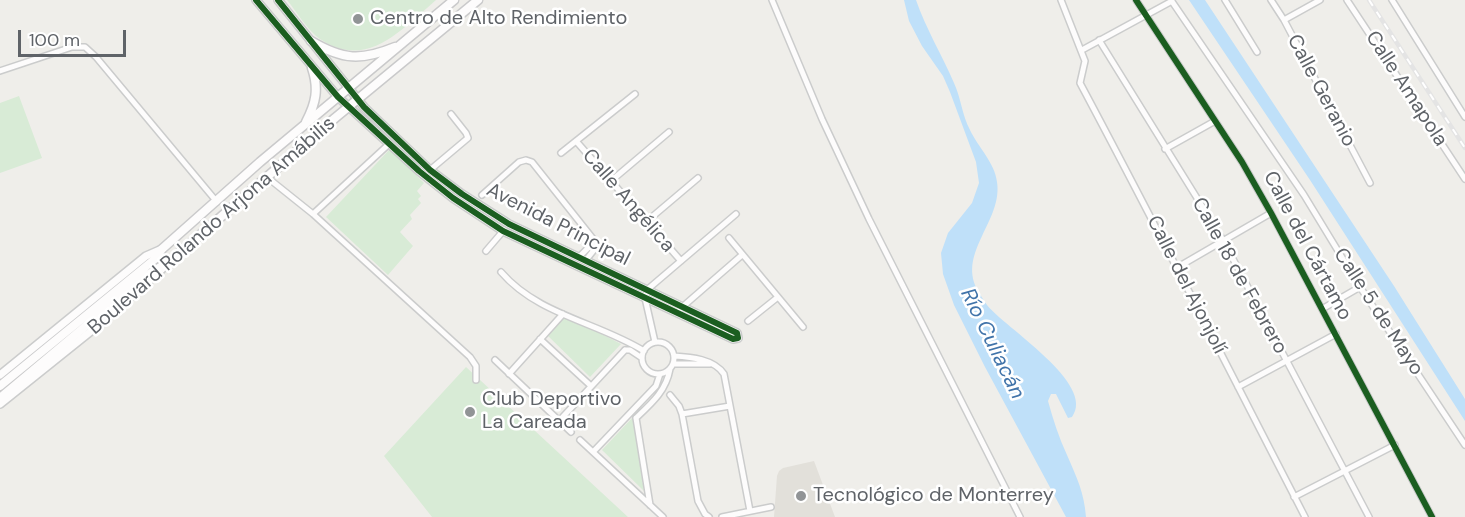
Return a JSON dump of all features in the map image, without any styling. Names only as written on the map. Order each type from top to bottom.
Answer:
[{"type":"main road","name":"Boulevard Rolando Arjona Amábilis","points":[[162,249],[304,125],[454,0]]},
{"type":"main road","name":"Boulevard Rolando Arjona Amábilis","points":[[170,261],[349,106],[478,0]]},
{"type":"main road","points":[[311,41],[334,54],[358,58],[379,54],[404,43]]},
{"type":"main road","points":[[304,125],[317,94],[312,68]]},
{"type":"main road","points":[[142,274],[162,249]]},
{"type":"main road","points":[[142,274],[170,261]]},
{"type":"main road","name":"Boulevard Rolando Arjona Amábilis","points":[[38,361],[142,274]]},
{"type":"main road","points":[[0,386],[38,361]]},
{"type":"main road","points":[[0,398],[38,361]]},
{"type":"street","name":"Avenida Principal","points":[[256,0],[339,97],[389,144],[453,198],[503,231],[645,298],[680,309],[733,331],[738,335],[737,339],[733,339],[680,309],[648,289],[509,224],[430,170],[393,137],[358,99],[278,0]]},
{"type":"street","points":[[772,0],[822,119],[868,219],[1020,517]]},
{"type":"street","points":[[1061,0],[1082,50],[1172,0]]},
{"type":"street","name":"Calle del Cártamo","points":[[1136,0],[1242,162],[1432,517]]},
{"type":"street","name":"Calle 5 de Mayo","points":[[1172,0],[1304,195],[1360,287],[1465,446]]},
{"type":"street","points":[[1226,0],[1257,52]]},
{"type":"street","name":"Calle Geranio","points":[[1271,0],[1284,20],[1370,183]]},
{"type":"street","points":[[1284,20],[1320,0]]},
{"type":"street","name":"Calle Amapola","points":[[1347,0],[1465,179]]},
{"type":"street","points":[[1392,0],[1465,117]]},
{"type":"street","name":"Calle 18 de Febrero","points":[[1099,40],[1223,240],[1369,517]]},
{"type":"street","points":[[0,71],[72,47],[85,47],[96,57],[217,202]]},
{"type":"street","name":"Calle del Ajonjolí","points":[[1082,50],[1085,61],[1080,83],[1178,267],[1305,517]]},
{"type":"street","points":[[561,153],[635,94]]},
{"type":"street","points":[[430,170],[468,138],[466,132],[451,114]]},
{"type":"street","points":[[1165,149],[1215,121]]},
{"type":"street","points":[[611,182],[669,132]]},
{"type":"street","name":"Calle Angélica","points":[[576,141],[681,261]]},
{"type":"street","points":[[313,214],[389,144]]},
{"type":"street","points":[[482,195],[519,162],[529,160],[596,244],[582,259]]},
{"type":"street","points":[[268,178],[313,214],[470,357],[476,366],[476,380]]},
{"type":"street","points":[[646,222],[698,178]]},
{"type":"street","points":[[1178,267],[1271,213]]},
{"type":"street","points":[[656,342],[645,298],[648,289],[736,214]]},
{"type":"street","points":[[486,251],[509,224]]},
{"type":"street","points":[[729,238],[803,327]]},
{"type":"street","name":"Boulevard Rolando Arjona Amábilis","points":[[0,375],[146,256],[162,249]]},
{"type":"street","points":[[680,309],[742,255]]},
{"type":"street","name":"Boulevard Rolando Arjona Amábilis","points":[[0,404],[106,320],[170,261]]},
{"type":"street","points":[[501,272],[514,287],[531,299],[644,351]]},
{"type":"street","points":[[1322,309],[1360,287]]},
{"type":"street","points":[[748,321],[778,297]]},
{"type":"street","points":[[509,374],[563,314]]},
{"type":"street","points":[[1238,387],[1336,334]]},
{"type":"street","points":[[540,339],[591,386]]},
{"type":"street","points":[[559,421],[625,350],[627,342]]},
{"type":"street","points":[[636,418],[665,387],[672,366],[674,356],[666,344],[656,342],[650,344],[642,358],[650,372],[660,374]]},
{"type":"street","points":[[625,350],[642,358]]},
{"type":"street","points":[[674,356],[701,359],[718,367],[724,374],[750,511]]},
{"type":"street","points":[[495,360],[571,432]]},
{"type":"street","points":[[593,452],[656,386],[660,374],[672,366],[712,364]]},
{"type":"street","points":[[670,396],[679,406],[682,414],[698,501],[707,515]]},
{"type":"street","points":[[682,414],[730,406]]},
{"type":"street","points":[[631,413],[636,418],[650,505]]},
{"type":"street","points":[[580,440],[663,517]]},
{"type":"street","points":[[1294,497],[1395,445]]},
{"type":"street","points":[[722,517],[771,507]]},
{"type":"shaded area","name":"Tecnológico de Monterrey","points":[[814,461],[835,517],[774,517],[779,471]]},
{"type":"green space","name":"Centro de Alto Rendimiento","points":[[287,0],[436,0],[397,34],[368,48],[353,50],[337,48],[320,39],[306,26]]},
{"type":"green space","points":[[19,96],[42,158],[0,173],[0,103]]},
{"type":"green space","points":[[390,149],[424,183],[417,191],[421,196],[418,199],[421,203],[410,215],[412,219],[400,232],[413,246],[388,275],[326,217]]},
{"type":"green space","points":[[565,315],[621,344],[590,377],[547,335]]},
{"type":"green space","name":"Club Deportivo La Careada","points":[[466,367],[628,517],[432,517],[384,456]]},
{"type":"green space","points":[[633,417],[644,491],[602,450]]},
{"type":"water","name":"Río Culiacán","points":[[904,0],[916,0],[956,89],[967,124],[996,175],[997,196],[994,210],[973,262],[973,275],[977,289],[987,305],[1045,357],[1061,373],[1072,389],[1076,404],[1072,417],[1068,418],[1056,394],[1051,394],[1048,401],[1059,435],[1080,485],[1086,517],[1066,517],[985,367],[954,305],[943,274],[941,253],[948,233],[972,203],[979,183],[976,162],[950,92],[943,76],[922,46],[909,21]]},
{"type":"water","points":[[1189,0],[1205,0],[1394,286],[1465,399],[1465,421],[1310,180]]},
{"type":"railway","points":[[1369,0],[1465,148]]},
{"type":"cycle path","points":[[256,0],[338,97],[419,171],[453,198],[503,231],[733,339],[738,338],[737,333],[509,224],[462,194],[430,170],[364,107],[278,0]]},
{"type":"cycle path","points":[[1136,0],[1242,162],[1432,517]]},
{"type":"place","name":"Centro de Alto Rendimiento","points":[[358,19]]},
{"type":"place","name":"Club Deportivo La Careada","points":[[470,412]]},
{"type":"place","name":"Tecnológico de Monterrey","points":[[801,496]]}]
